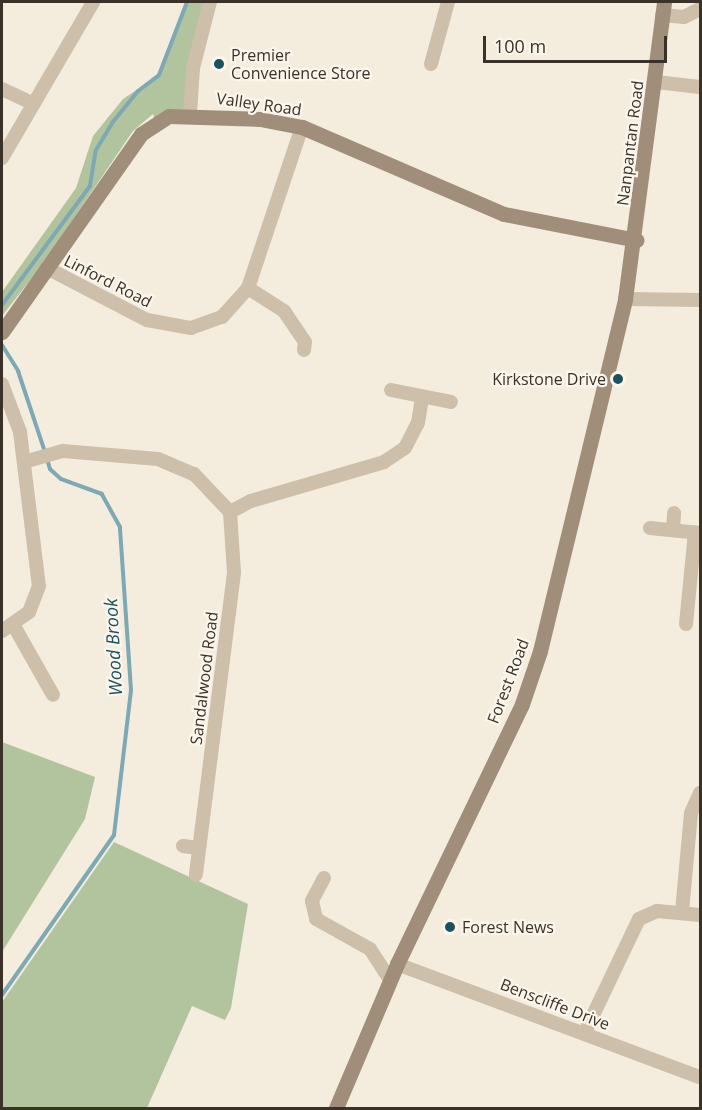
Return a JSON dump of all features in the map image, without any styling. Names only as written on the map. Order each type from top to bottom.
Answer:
[{"type":"street","points":[[2,158],[93,2]]},
{"type":"street","points":[[190,113],[193,68],[208,2]]},
{"type":"street","points":[[431,64],[448,2]]},
{"type":"street","name":"Nanpantan Road","points":[[636,240],[663,8],[684,17],[700,9]]},
{"type":"street","points":[[656,82],[700,87]]},
{"type":"street","points":[[2,89],[34,104]]},
{"type":"street","name":"Valley Road","points":[[2,331],[141,134],[169,116],[190,113],[302,127],[504,214],[636,240]]},
{"type":"street","name":"Linford Road","points":[[47,268],[147,320],[171,327],[191,328],[222,317],[248,288],[302,127]]},
{"type":"street","name":"Forest Road","points":[[336,1108],[397,964],[522,704],[540,651],[625,299],[636,240]]},
{"type":"street","points":[[248,288],[284,311],[307,344]]},
{"type":"street","points":[[625,299],[700,300]]},
{"type":"street","points":[[2,384],[15,411],[30,461],[39,586],[29,612],[8,628],[56,699]]},
{"type":"street","points":[[391,390],[451,402]]},
{"type":"street","points":[[30,461],[51,453],[82,451],[158,459],[194,474],[230,512],[251,501],[384,462],[405,448],[418,423],[422,397]]},
{"type":"street","name":"Sandalwood Road","points":[[196,874],[234,573],[230,512]]},
{"type":"street","points":[[673,529],[674,513]]},
{"type":"street","points":[[650,528],[698,532],[686,594],[686,624]]},
{"type":"street","points":[[682,912],[691,813],[700,793]]},
{"type":"street","points":[[183,846],[199,848]]},
{"type":"street","points":[[324,878],[312,901],[316,920],[370,949],[390,980]]},
{"type":"street","points":[[585,1032],[633,927],[647,913],[682,912],[700,915]]},
{"type":"street","name":"Benscliffe Drive","points":[[397,964],[585,1032],[700,1077]]},
{"type":"green space","points":[[187,2],[210,2],[190,113],[155,122],[153,114],[133,131],[42,265],[2,316],[2,292],[76,188],[93,136],[123,99],[159,75]]},
{"type":"green space","points":[[2,742],[95,777],[85,819],[2,952]]},
{"type":"green space","points":[[114,842],[248,904],[231,1008],[225,1020],[192,1006],[147,1108],[2,1108],[2,1002]]},
{"type":"waterway","name":"Wood Brook","points":[[2,305],[90,186],[96,150],[112,123],[138,91],[159,75],[187,2]]},
{"type":"waterway","name":"Wood Brook","points":[[2,345],[18,371],[45,452]]},
{"type":"waterway","name":"Wood Brook","points":[[2,995],[114,835],[131,690],[120,527],[102,494],[61,479],[50,469],[47,459]]},
{"type":"place","name":"Premier Convenience Store","points":[[219,64]]},
{"type":"place","name":"Kirkstone Drive","points":[[618,379]]},
{"type":"place","name":"Forest News","points":[[450,927]]}]
